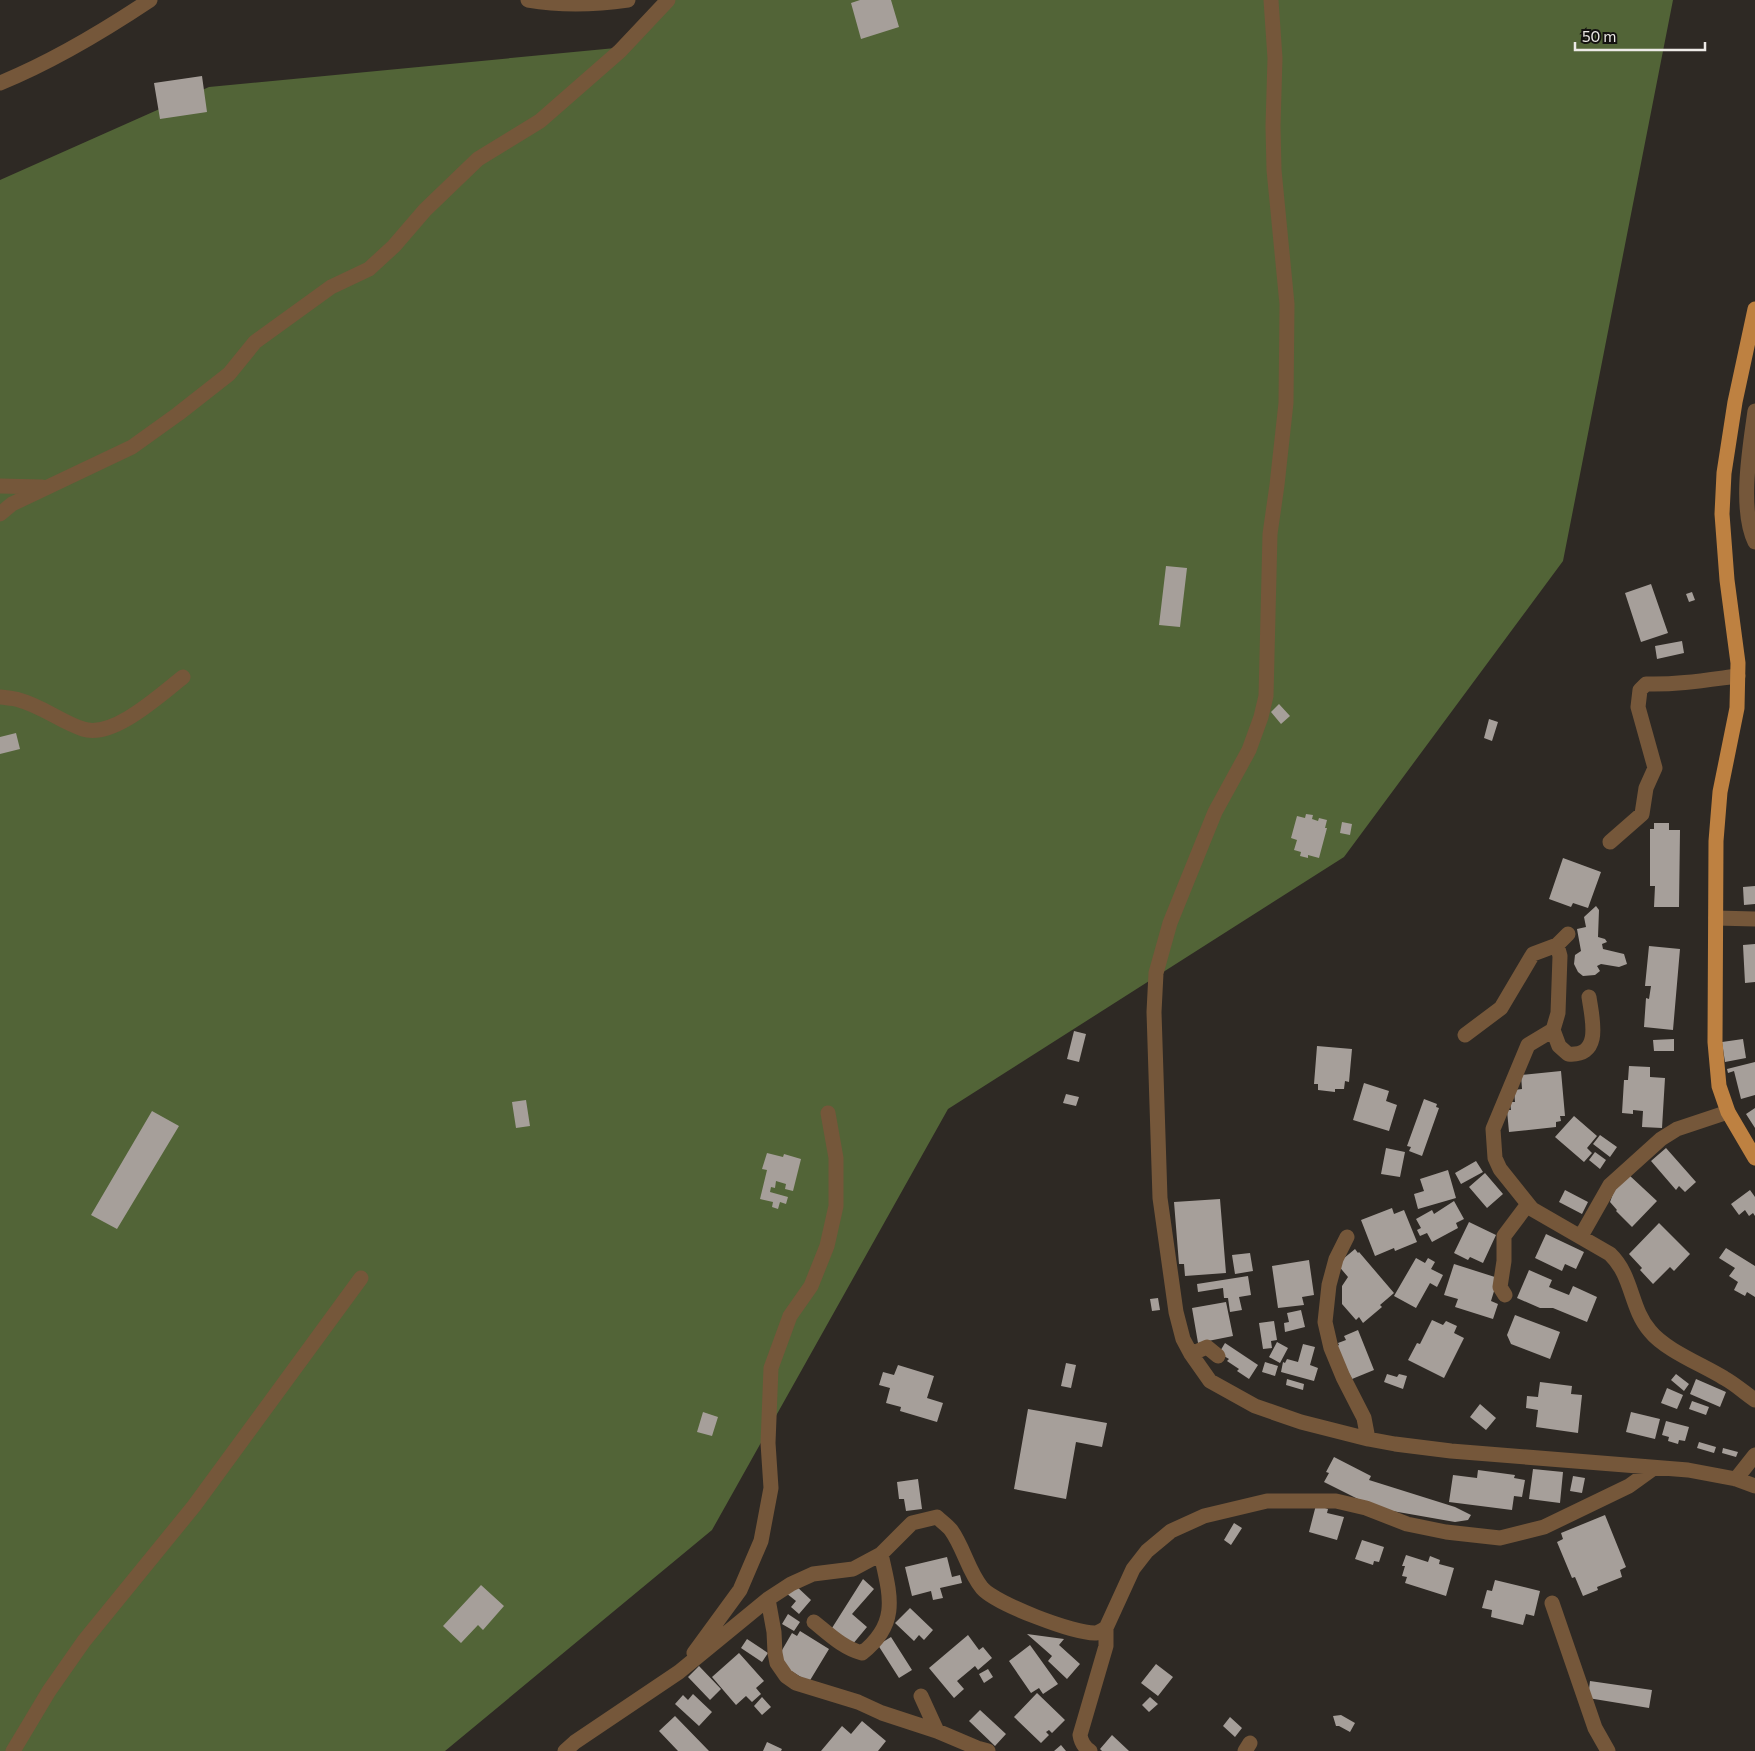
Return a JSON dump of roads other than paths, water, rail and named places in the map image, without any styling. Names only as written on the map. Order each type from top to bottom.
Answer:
[{"type":"main road","points":[[1755,309],[1729,436],[1722,514],[1727,580],[1738,662],[1738,676],[1737,708],[1720,792],[1716,841],[1715,1042],[1718,1086],[1728,1112],[1755,1158]]},
{"type":"street","points":[[0,83],[53,59],[96,36],[150,0]]},
{"type":"street","points":[[528,0],[560,5],[579,5],[628,0]]},
{"type":"street","points":[[0,514],[12,504],[132,447],[229,374],[255,342],[276,326],[330,287],[369,269],[394,246],[425,210],[478,160],[540,121],[620,51],[668,0]]},
{"type":"street","points":[[1271,0],[1275,58],[1274,170],[1287,304],[1286,403],[1270,534],[1266,696],[1261,717],[1249,750],[1215,812],[1170,923],[1156,973],[1154,1012],[1160,1198],[1176,1312],[1184,1339],[1191,1354],[1210,1381],[1255,1406],[1301,1422],[1395,1444],[1451,1451],[1688,1470],[1736,1479],[1755,1486]]},
{"type":"street","points":[[1750,326],[1755,345]]},
{"type":"street","points":[[1755,411],[1746,503],[1755,542]]},
{"type":"street","points":[[0,486],[46,487]]},
{"type":"street","points":[[1610,842],[1642,814],[1646,788],[1655,768],[1638,706],[1640,690],[1646,684],[1663,685],[1738,676]]},
{"type":"street","points":[[0,697],[19,700],[84,730],[98,730],[115,726],[138,712],[183,677]]},
{"type":"street","points":[[1716,918],[1755,919]]},
{"type":"street","points":[[1465,1035],[1500,1008],[1533,954],[1557,945],[1568,934]]},
{"type":"street","points":[[1557,945],[1560,956],[1558,1013],[1553,1030],[1558,1046],[1568,1054],[1582,1053],[1587,1049],[1592,1040],[1593,1030],[1589,997]]},
{"type":"street","points":[[1553,1030],[1528,1044],[1493,1129],[1495,1158],[1500,1169],[1528,1204],[1537,1212],[1610,1254],[1620,1264],[1640,1317],[1650,1332],[1676,1351],[1726,1379],[1755,1400]]},
{"type":"street","points":[[1580,1236],[1610,1185],[1661,1139],[1677,1129],[1728,1112]]},
{"type":"street","points":[[679,1672],[740,1590],[761,1541],[771,1488],[768,1443],[771,1368],[790,1316],[811,1286],[824,1254],[836,1206],[836,1158],[828,1113]]},
{"type":"street","points":[[1506,1295],[1500,1287],[1504,1261],[1504,1236],[1528,1204]]},
{"type":"street","points":[[1347,1237],[1336,1259],[1328,1285],[1325,1322],[1331,1348],[1343,1377],[1364,1418],[1368,1439]]},
{"type":"street","points":[[13,1751],[45,1698],[84,1640],[194,1506],[361,1278]]},
{"type":"street","points":[[1191,1354],[1207,1347],[1218,1356]]},
{"type":"street","points":[[1736,1479],[1755,1455]]},
{"type":"street","points":[[1090,1751],[1081,1740],[1080,1735],[1106,1646],[1106,1628],[1133,1569],[1147,1551],[1171,1531],[1213,1513],[1267,1501],[1336,1501],[1366,1508],[1407,1524],[1455,1533],[1500,1538],[1544,1527],[1562,1519],[1629,1486],[1654,1468]]},
{"type":"street","points":[[566,1751],[575,1742],[679,1672],[768,1599],[802,1578],[813,1574],[853,1568],[881,1554],[912,1523],[937,1517],[951,1530],[974,1577],[983,1590],[998,1600],[1020,1610],[1090,1633],[1099,1633],[1106,1628]]},
{"type":"street","points":[[814,1622],[841,1644],[853,1651],[862,1653],[871,1646],[881,1634],[890,1605],[890,1590],[881,1554]]},
{"type":"street","points":[[768,1599],[777,1663],[786,1676],[796,1683],[858,1702],[882,1713],[937,1731],[976,1748],[988,1751]]},
{"type":"street","points":[[1552,1603],[1595,1728],[1608,1751]]},
{"type":"street","points":[[921,1696],[937,1731]]}]
